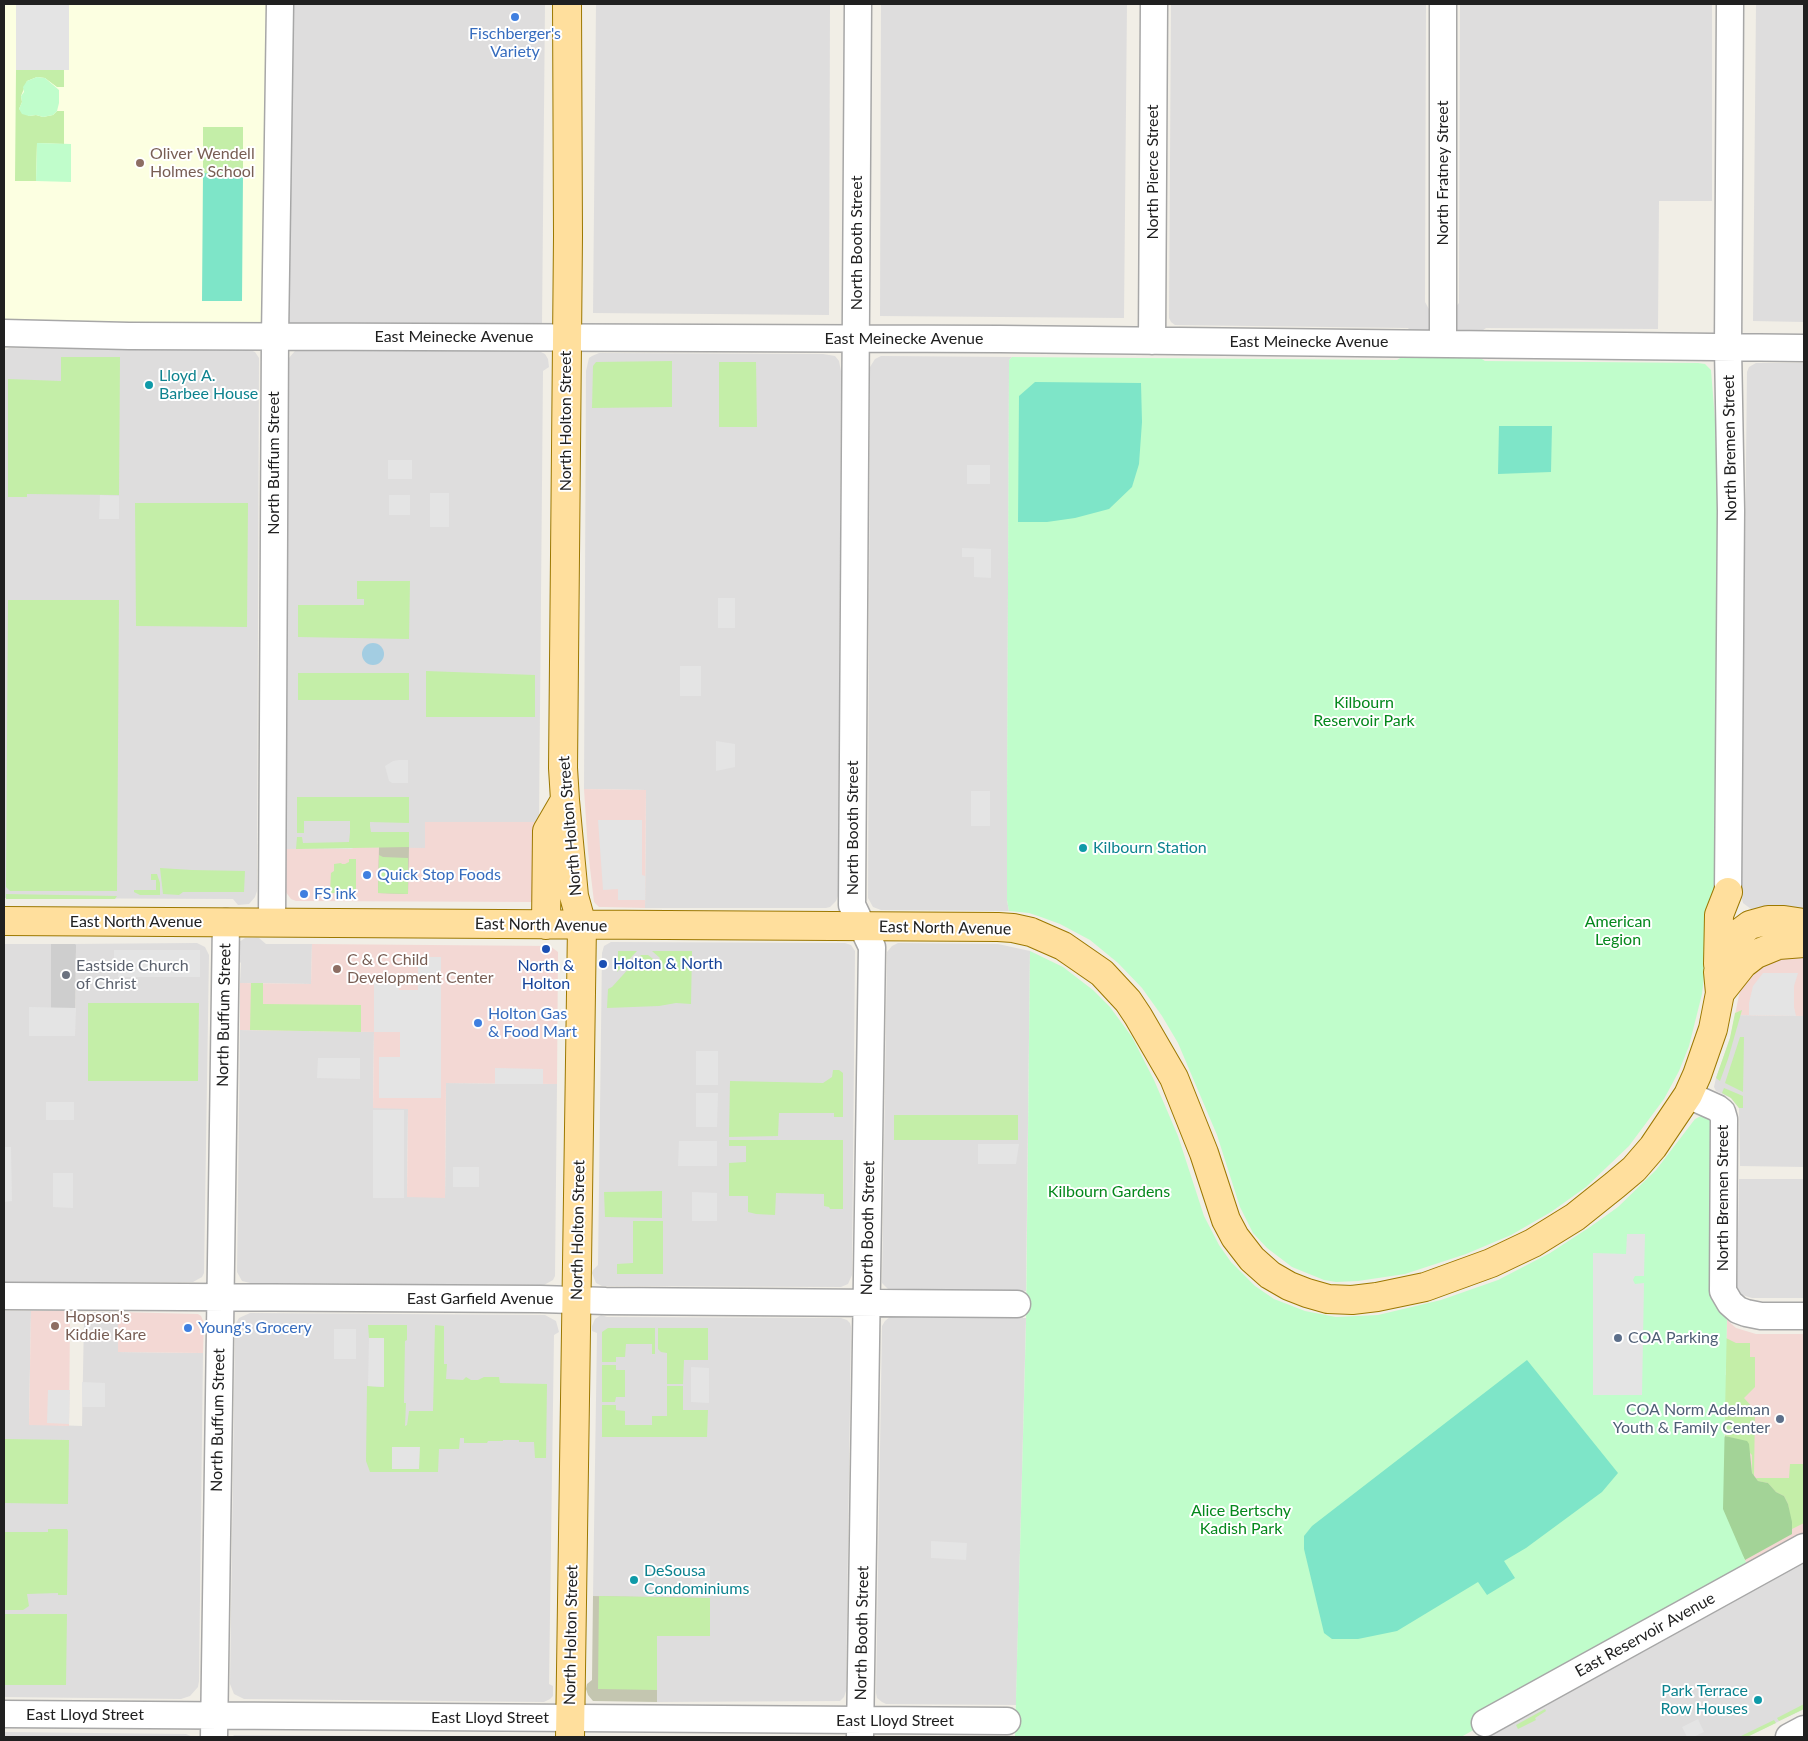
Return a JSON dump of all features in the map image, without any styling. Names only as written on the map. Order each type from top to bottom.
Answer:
[{"type":"main road","name":"North Holton Street","points":[[567,4],[563,768],[574,896],[582,925],[570,1728]]},
{"type":"main road","points":[[546,925],[546,831],[565,800]]},
{"type":"main road","points":[[1728,892],[1750,924],[1768,920],[1804,923]]},
{"type":"main road","points":[[1719,982],[1719,915],[1728,892]]},
{"type":"main road","name":"East North Avenue","points":[[4,921],[862,926],[1013,928],[1031,932],[1077,954],[1102,973],[1128,1001],[1174,1078],[1197,1136],[1226,1220],[1235,1237],[1252,1259],[1270,1275],[1289,1286],[1328,1299],[1352,1300],[1377,1298],[1425,1286],[1491,1263],[1533,1242],[1588,1207],[1634,1169],[1653,1148],[1688,1095],[1710,1042],[1719,982],[1728,947],[1738,934],[1750,924]]},
{"type":"main road","name":"East North Avenue","points":[[1719,982],[1756,954],[1778,945],[1804,943]]},
{"type":"street","name":"North Buffum Street","points":[[272,922],[274,337],[280,4]]},
{"type":"street","name":"North Booth Street","points":[[858,4],[852,905],[872,947],[860,1729]]},
{"type":"street","name":"North Pierce Street","points":[[1152,341],[1154,4]]},
{"type":"street","name":"North Fratney Street","points":[[1442,343],[1444,4]]},
{"type":"street","name":"North Bremen Street","points":[[1728,892],[1731,521],[1728,348],[1730,4]]},
{"type":"street","name":"East Meinecke Avenue","points":[[4,334],[1442,343],[1804,348]]},
{"type":"street","name":"North Buffum Street","points":[[214,1727],[226,922]]},
{"type":"street","name":"North Bremen Street","points":[[1688,1095],[1717,1108],[1724,1116],[1724,1291],[1730,1303],[1738,1310],[1761,1316],[1804,1316]]},
{"type":"street","name":"East Garfield Avenue","points":[[4,1296],[1017,1304]]},
{"type":"street","name":"East Reservoir Avenue","points":[[1485,1723],[1804,1547]]},
{"type":"street","name":"East Lloyd Street","points":[[4,1714],[214,1727],[860,1729],[1006,1722]]},
{"type":"street","points":[[1789,1737],[1804,1729]]},
{"type":"shaded area","name":"Oliver Wendell Holmes School","points":[[4,4],[277,4],[277,323],[4,322]]},
{"type":"shaded area","points":[[16,4],[69,4],[69,70],[16,70]]},
{"type":"shaded area","points":[[277,4],[545,4],[542,324],[277,323]]},
{"type":"shaded area","points":[[596,4],[830,4],[829,315],[593,313]]},
{"type":"shaded area","points":[[881,4],[1127,4],[1124,318],[880,316]]},
{"type":"shaded area","points":[[1171,4],[1426,4],[1425,302],[1430,311],[1430,327],[1428,331],[1413,334],[1408,328],[1175,325],[1171,322],[1169,318]]},
{"type":"shaded area","points":[[1460,4],[1712,4],[1712,201],[1659,201],[1658,329],[1486,328],[1478,334],[1462,333],[1456,330],[1453,310],[1459,303]]},
{"type":"shaded area","points":[[1756,4],[1804,4],[1804,322],[1753,321]]},
{"type":"shaded area","points":[[9,348],[250,350],[255,352],[259,358],[257,891],[249,904],[238,905],[233,899],[4,898],[4,351]]},
{"type":"shaded area","points":[[295,351],[539,351],[545,354],[548,359],[549,367],[543,371],[539,822],[426,822],[425,848],[285,849],[288,359]]},
{"type":"shaded area","points":[[599,353],[823,354],[835,356],[839,361],[841,371],[838,896],[830,907],[645,908],[646,790],[584,789],[586,371],[589,358]]},
{"type":"shaded area","points":[[881,356],[1012,357],[1009,360],[1007,900],[1009,911],[881,910],[873,907],[868,898],[870,367],[875,359]]},
{"type":"shaded area","points":[[1756,363],[1804,363],[1804,911],[1751,909],[1743,903],[1741,896],[1747,372],[1749,367]]},
{"type":"shaded area","points":[[388,460],[412,460],[412,479],[388,479]]},
{"type":"shaded area","points":[[967,465],[990,465],[990,484],[967,484]]},
{"type":"shaded area","points":[[430,493],[449,493],[449,527],[430,527]]},
{"type":"shaded area","points":[[100,495],[119,496],[119,519],[99,519]]},
{"type":"shaded area","points":[[389,495],[410,495],[410,515],[389,515]]},
{"type":"shaded area","points":[[962,548],[991,549],[991,578],[974,577],[974,557],[962,557]]},
{"type":"shaded area","points":[[718,598],[735,598],[735,628],[718,628]]},
{"type":"shaded area","points":[[680,666],[701,666],[701,696],[680,696]]},
{"type":"shaded area","points":[[716,741],[735,744],[735,767],[716,771]]},
{"type":"shaded area","points":[[399,760],[408,760],[408,783],[392,783],[389,781],[385,766]]},
{"type":"shaded area","points":[[584,789],[646,790],[645,908],[599,907],[594,902]]},
{"type":"shaded area","points":[[971,791],[990,791],[990,826],[971,826]]},
{"type":"shaded area","points":[[598,820],[642,820],[642,875],[645,876],[645,900],[618,900],[618,889],[603,890]]},
{"type":"shaded area","points":[[425,822],[539,822],[536,900],[532,902],[296,901],[291,899],[285,891],[285,849],[352,849],[354,847],[425,848]]},
{"type":"shaded area","points":[[379,847],[409,847],[408,894],[378,893]]},
{"type":"shaded area","points":[[245,938],[259,938],[266,944],[312,944],[311,984],[240,983],[241,963],[235,957],[239,942]]},
{"type":"shaded area","points":[[611,942],[845,943],[851,945],[855,951],[852,1275],[848,1284],[841,1287],[602,1286],[596,1283],[592,1273],[598,1265],[602,953],[604,946]]},
{"type":"shaded area","points":[[197,943],[205,947],[209,955],[204,1273],[202,1277],[193,1282],[4,1282],[4,944],[51,944],[51,1036],[75,1036],[75,944]]},
{"type":"shaded area","points":[[898,943],[998,944],[1030,951],[1026,1291],[889,1290],[882,1283],[887,952]]},
{"type":"shaded area","points":[[51,944],[76,945],[75,1036],[51,1036]]},
{"type":"shaded area","points":[[312,944],[550,946],[558,952],[557,1084],[446,1083],[445,1198],[407,1197],[408,1109],[373,1108],[374,1032],[240,1030],[240,983],[311,984]]},
{"type":"shaded area","points":[[114,950],[200,950],[200,977],[118,977],[119,965],[114,964]]},
{"type":"shaded area","points":[[1804,956],[1804,1016],[1735,1015],[1740,990],[1748,977],[1773,958]]},
{"type":"shaded area","points":[[418,957],[441,957],[441,1098],[379,1098],[379,1057],[400,1057],[400,1032],[374,1032],[374,982],[398,982],[399,990],[418,990]]},
{"type":"shaded area","points":[[1763,973],[1798,973],[1794,986],[1796,1016],[1749,1015],[1749,1003],[1753,986]]},
{"type":"shaded area","points":[[29,1007],[76,1008],[75,1036],[29,1036]]},
{"type":"shaded area","points":[[1735,1015],[1804,1016],[1804,1167],[1740,1166],[1739,1108],[1731,1098],[1716,1091],[1714,1087],[1730,1038]]},
{"type":"shaded area","points":[[240,1030],[374,1032],[373,1108],[408,1108],[407,1197],[445,1197],[446,1083],[557,1084],[555,1276],[553,1280],[544,1285],[250,1283],[242,1281],[237,1272]]},
{"type":"shaded area","points":[[696,1051],[718,1051],[718,1085],[696,1085]]},
{"type":"shaded area","points":[[318,1058],[360,1058],[360,1079],[317,1078]]},
{"type":"shaded area","points":[[495,1068],[543,1069],[543,1084],[495,1084]]},
{"type":"shaded area","points":[[696,1093],[718,1093],[717,1127],[696,1127]]},
{"type":"shaded area","points":[[46,1102],[74,1102],[74,1120],[46,1120]]},
{"type":"shaded area","points":[[373,1110],[404,1110],[404,1198],[373,1198]]},
{"type":"shaded area","points":[[679,1141],[717,1141],[717,1166],[678,1166]]},
{"type":"shaded area","points":[[978,1144],[1019,1144],[1016,1164],[978,1164]]},
{"type":"shaded area","points":[[4,1147],[11,1147],[12,1201],[4,1202]]},
{"type":"shaded area","points":[[453,1167],[479,1167],[479,1187],[453,1187]]},
{"type":"shaded area","points":[[53,1173],[73,1173],[73,1208],[53,1207]]},
{"type":"shaded area","points":[[1739,1179],[1804,1179],[1804,1298],[1752,1298],[1742,1295],[1737,1287]]},
{"type":"shaded area","points":[[692,1192],[717,1193],[717,1221],[692,1221]]},
{"type":"shaded area","name":"COA Parking","points":[[1627,1234],[1645,1234],[1644,1276],[1635,1276],[1633,1280],[1635,1284],[1644,1283],[1642,1395],[1593,1395],[1593,1253],[1626,1254]]},
{"type":"shaded area","points":[[4,1311],[31,1311],[29,1424],[82,1426],[84,1318],[88,1312],[118,1312],[118,1352],[203,1353],[199,1681],[198,1687],[190,1696],[181,1699],[4,1697]]},
{"type":"shaded area","points":[[31,1311],[67,1311],[70,1318],[69,1426],[29,1425]]},
{"type":"shaded area","points":[[118,1312],[198,1314],[204,1323],[203,1353],[118,1352]]},
{"type":"shaded area","points":[[250,1313],[545,1315],[556,1321],[559,1332],[554,1335],[549,1684],[553,1686],[553,1696],[550,1699],[544,1702],[244,1699],[234,1694],[230,1684],[235,1325],[239,1318]]},
{"type":"shaded area","points":[[601,1315],[607,1317],[841,1318],[850,1323],[846,1691],[840,1701],[657,1702],[657,1636],[710,1598],[593,1596],[597,1333],[592,1331],[592,1326],[595,1319]]},
{"type":"shaded area","points":[[891,1316],[1026,1318],[1016,1705],[886,1704],[877,1698],[882,1326]]},
{"type":"shaded area","points":[[1727,1320],[1736,1328],[1756,1334],[1804,1334],[1804,1536],[1748,1567],[1723,1509]]},
{"type":"shaded area","points":[[334,1329],[356,1329],[356,1359],[334,1359]]},
{"type":"shaded area","points":[[369,1338],[384,1338],[384,1387],[368,1386]]},
{"type":"shaded area","points":[[691,1367],[709,1368],[709,1403],[691,1402]]},
{"type":"shaded area","points":[[82,1382],[105,1383],[105,1407],[82,1407]]},
{"type":"shaded area","points":[[48,1390],[70,1390],[69,1424],[47,1423]]},
{"type":"shaded area","points":[[392,1447],[420,1447],[419,1469],[392,1469]]},
{"type":"shaded area","points":[[931,1541],[967,1543],[966,1560],[931,1558]]},
{"type":"shaded area","points":[[1804,1559],[1804,1709],[1747,1737],[1487,1737],[1501,1730],[1502,1724]]},
{"type":"shaded area","points":[[692,1566],[710,1566],[710,1596],[691,1596]]},
{"type":"shaded area","points":[[593,1596],[710,1598],[710,1636],[657,1636],[657,1702],[593,1701],[588,1695],[587,1684],[592,1680]]},
{"type":"shaded area","points":[[1698,1719],[1704,1732],[1693,1737],[1687,1737],[1682,1727]]},
{"type":"shaded area","points":[[4,1732],[186,1734],[193,1737],[4,1737]]},
{"type":"shaded area","points":[[236,1735],[545,1737],[232,1737]]},
{"type":"green space","points":[[16,70],[64,70],[64,87],[57,87],[45,78],[37,77],[27,81],[21,96],[22,102],[19,109],[29,116],[43,117],[53,115],[57,111],[64,111],[64,144],[37,143],[36,181],[15,181]]},
{"type":"green space","points":[[37,77],[45,78],[59,90],[59,103],[57,111],[53,115],[43,117],[29,116],[22,114],[19,109],[22,102],[21,96],[24,92],[23,87],[27,81]]},
{"type":"green space","points":[[203,127],[243,127],[243,174],[203,173]]},
{"type":"green space","points":[[37,143],[71,144],[71,182],[36,181]]},
{"type":"green space","points":[[203,173],[243,174],[242,301],[202,301]]},
{"type":"green space","name":"Kilbourn Reservoir Park","points":[[1405,355],[1477,356],[1485,361],[1698,363],[1705,364],[1711,370],[1715,420],[1718,512],[1714,891],[1702,994],[1689,1046],[1679,1071],[1664,1099],[1629,1146],[1586,1187],[1551,1212],[1511,1235],[1466,1254],[1405,1274],[1358,1281],[1336,1282],[1324,1280],[1292,1267],[1267,1248],[1253,1233],[1240,1207],[1217,1135],[1178,1043],[1142,988],[1118,963],[1090,940],[1060,924],[1041,917],[1029,913],[1009,911],[1007,900],[1007,805],[1009,360],[1012,357],[1397,360]]},
{"type":"green space","points":[[61,357],[120,357],[119,495],[27,494],[27,497],[8,497],[8,379],[61,381]]},
{"type":"green space","points":[[672,361],[672,407],[592,408],[593,366],[596,362]]},
{"type":"green space","points":[[719,362],[756,362],[757,427],[719,427]]},
{"type":"green space","points":[[1035,382],[1141,383],[1142,422],[1139,464],[1132,487],[1109,509],[1075,518],[1047,522],[1018,522],[1019,396]]},
{"type":"green space","points":[[1499,426],[1552,426],[1551,472],[1498,474]]},
{"type":"green space","points":[[135,503],[248,503],[247,627],[136,626]]},
{"type":"green space","points":[[357,581],[410,581],[409,639],[298,637],[298,605],[364,605],[364,599],[357,599]]},
{"type":"green space","points":[[8,600],[119,600],[117,891],[10,891],[6,887]]},
{"type":"green space","points":[[426,671],[535,675],[535,717],[426,717]]},
{"type":"green space","points":[[298,673],[409,673],[409,700],[298,700]]},
{"type":"green space","points":[[297,797],[409,797],[409,823],[370,822],[370,826],[371,832],[409,832],[409,847],[296,849],[297,837],[302,837],[303,843],[349,842],[350,833],[350,821],[304,821],[304,833],[297,833]]},
{"type":"green space","points":[[379,855],[383,857],[408,858],[408,894],[378,893]]},
{"type":"green space","points":[[349,859],[356,859],[356,893],[330,893],[331,873],[334,871],[334,864],[345,864],[349,862]]},
{"type":"green space","points":[[160,868],[245,871],[244,892],[183,892],[179,895],[163,894]]},
{"type":"green space","points":[[151,874],[157,874],[160,883],[160,895],[140,895],[134,892],[134,890],[156,890],[156,880],[151,880]]},
{"type":"green space","points":[[6,894],[117,896],[115,899],[6,899]]},
{"type":"green space","points":[[618,951],[637,951],[617,972],[617,959]]},
{"type":"green space","points":[[652,951],[692,951],[691,1004],[676,1003],[659,1006],[607,1008],[608,989],[641,955],[648,955],[657,962],[660,958]]},
{"type":"green space","name":"Alice Bertschy Kadish Park","points":[[1030,951],[1063,967],[1093,990],[1110,1007],[1132,1037],[1154,1080],[1178,1136],[1204,1216],[1219,1245],[1231,1262],[1255,1286],[1274,1299],[1305,1311],[1336,1317],[1378,1315],[1441,1300],[1498,1280],[1550,1253],[1618,1207],[1656,1170],[1695,1119],[1701,1116],[1711,1120],[1713,1298],[1716,1306],[1727,1320],[1723,1509],[1748,1567],[1474,1715],[1473,1720],[1477,1728],[1461,1737],[1015,1737],[1026,1324]]},
{"type":"green space","points":[[251,983],[263,983],[263,1004],[361,1005],[361,1032],[250,1030]]},
{"type":"green space","points":[[88,1003],[199,1003],[198,1081],[88,1081]]},
{"type":"green space","points":[[1742,1010],[1720,1081],[1716,1078],[1730,1038],[1735,1013]]},
{"type":"green space","points":[[1740,1037],[1744,1037],[1743,1092],[1725,1083]]},
{"type":"green space","points":[[833,1070],[839,1070],[843,1073],[843,1117],[834,1117],[834,1113],[779,1113],[778,1136],[729,1137],[730,1081],[823,1083],[832,1077]]},
{"type":"green space","points":[[1724,1088],[1743,1096],[1743,1108],[1739,1108],[1731,1098],[1722,1093]]},
{"type":"green space","points":[[894,1115],[1018,1115],[1018,1140],[894,1140]]},
{"type":"green space","points":[[729,1140],[843,1140],[843,1209],[830,1209],[824,1206],[824,1194],[776,1193],[775,1215],[748,1212],[748,1196],[729,1196],[729,1163],[746,1162],[746,1146],[729,1146]]},
{"type":"green space","points":[[662,1191],[662,1218],[605,1217],[604,1192]]},
{"type":"green space","points":[[633,1221],[663,1221],[663,1274],[617,1274],[617,1264],[633,1263]]},
{"type":"green space","points":[[368,1325],[407,1325],[407,1340],[405,1341],[405,1426],[407,1425],[409,1411],[433,1411],[435,1325],[444,1326],[444,1364],[447,1364],[446,1379],[463,1380],[466,1377],[471,1380],[478,1380],[484,1377],[499,1377],[500,1383],[547,1384],[546,1458],[535,1458],[534,1442],[503,1440],[488,1441],[487,1443],[464,1443],[464,1438],[460,1438],[459,1449],[439,1449],[438,1472],[370,1472],[366,1461],[367,1386],[383,1387],[384,1338],[369,1338]]},
{"type":"green space","points":[[608,1328],[655,1328],[655,1354],[652,1354],[652,1344],[626,1344],[625,1357],[616,1357],[616,1362],[602,1362],[602,1332]]},
{"type":"green space","points":[[658,1328],[708,1328],[708,1360],[684,1360],[683,1384],[667,1384],[667,1353],[661,1352],[658,1349]]},
{"type":"green space","points":[[1726,1338],[1736,1343],[1750,1343],[1750,1357],[1755,1357],[1755,1387],[1744,1398],[1755,1410],[1754,1476],[1752,1473],[1752,1455],[1736,1439],[1725,1436],[1725,1394],[1675,1358],[1726,1375]]},
{"type":"green space","points":[[1527,1360],[1618,1473],[1602,1492],[1526,1548],[1504,1561],[1515,1578],[1487,1595],[1478,1582],[1397,1631],[1358,1639],[1332,1639],[1324,1633],[1304,1549],[1304,1536],[1312,1526]]},
{"type":"green space","points":[[602,1365],[616,1365],[616,1370],[625,1370],[625,1397],[616,1397],[615,1402],[602,1402]]},
{"type":"green space","points":[[667,1386],[683,1386],[683,1410],[708,1410],[707,1437],[602,1437],[602,1405],[616,1405],[616,1410],[625,1411],[625,1425],[652,1425],[652,1416],[667,1416]]},
{"type":"green space","points":[[1725,1436],[1747,1441],[1749,1444],[1752,1473],[1758,1481],[1768,1483],[1776,1492],[1784,1496],[1792,1522],[1792,1534],[1745,1560],[1698,1479]]},
{"type":"green space","points":[[4,1439],[69,1440],[68,1504],[4,1503]]},
{"type":"green space","points":[[1790,1464],[1804,1464],[1804,1523],[1792,1529],[1788,1504],[1784,1496],[1776,1492],[1768,1483],[1758,1481],[1756,1478],[1789,1478]]},
{"type":"green space","points":[[48,1529],[67,1529],[68,1531],[67,1595],[58,1595],[58,1593],[27,1594],[29,1606],[23,1610],[4,1610],[4,1532],[48,1532]]},
{"type":"green space","points":[[599,1596],[710,1598],[710,1636],[657,1636],[657,1690],[598,1689]]},
{"type":"green space","points":[[4,1614],[67,1614],[66,1685],[4,1685]]},
{"type":"green space","points":[[1804,1704],[1804,1709],[1779,1721],[1777,1718]]},
{"type":"green space","points":[[1545,1709],[1546,1711],[1535,1718],[1536,1720],[1518,1729],[1516,1725]]},
{"type":"green space","points":[[1774,1720],[1776,1723],[1747,1737],[1739,1737]]},
{"type":"water","points":[[373,643],[381,646],[384,654],[381,662],[373,665],[365,662],[362,654],[365,646]]},
{"type":"place","name":"Fischberger's Variety","points":[[515,17]]},
{"type":"place","name":"Oliver Wendell Holmes School","points":[[140,163]]},
{"type":"place","name":"Lloyd A. Barbee House","points":[[149,385]]},
{"type":"place","name":"Kilbourn Station","points":[[1083,848]]},
{"type":"place","name":"Quick Stop Foods","points":[[367,875]]},
{"type":"place","name":"FS ink","points":[[304,894]]},
{"type":"place","name":"North & Holton","points":[[546,949]]},
{"type":"place","name":"Holton & North","points":[[603,964]]},
{"type":"place","name":"C & C Child Development Center","points":[[337,969]]},
{"type":"place","name":"Eastside Church of Christ","points":[[66,975]]},
{"type":"place","name":"Holton Gas & Food Mart","points":[[478,1023]]},
{"type":"place","name":"Hopson's Kiddie Kare","points":[[55,1326]]},
{"type":"place","name":"Young's Grocery","points":[[188,1328]]},
{"type":"place","name":"COA Parking","points":[[1618,1338]]},
{"type":"place","name":"COA Norm Adelman Youth & Family Center","points":[[1780,1419]]},
{"type":"place","name":"DeSousa Condominiums","points":[[634,1580]]},
{"type":"place","name":"Park Terrace Row Houses","points":[[1758,1700]]},
{"type":"park label","name":"American Legion","points":[[1618,931]]},
{"type":"park label","name":"Kilbourn Gardens","points":[[1109,1192]]}]
